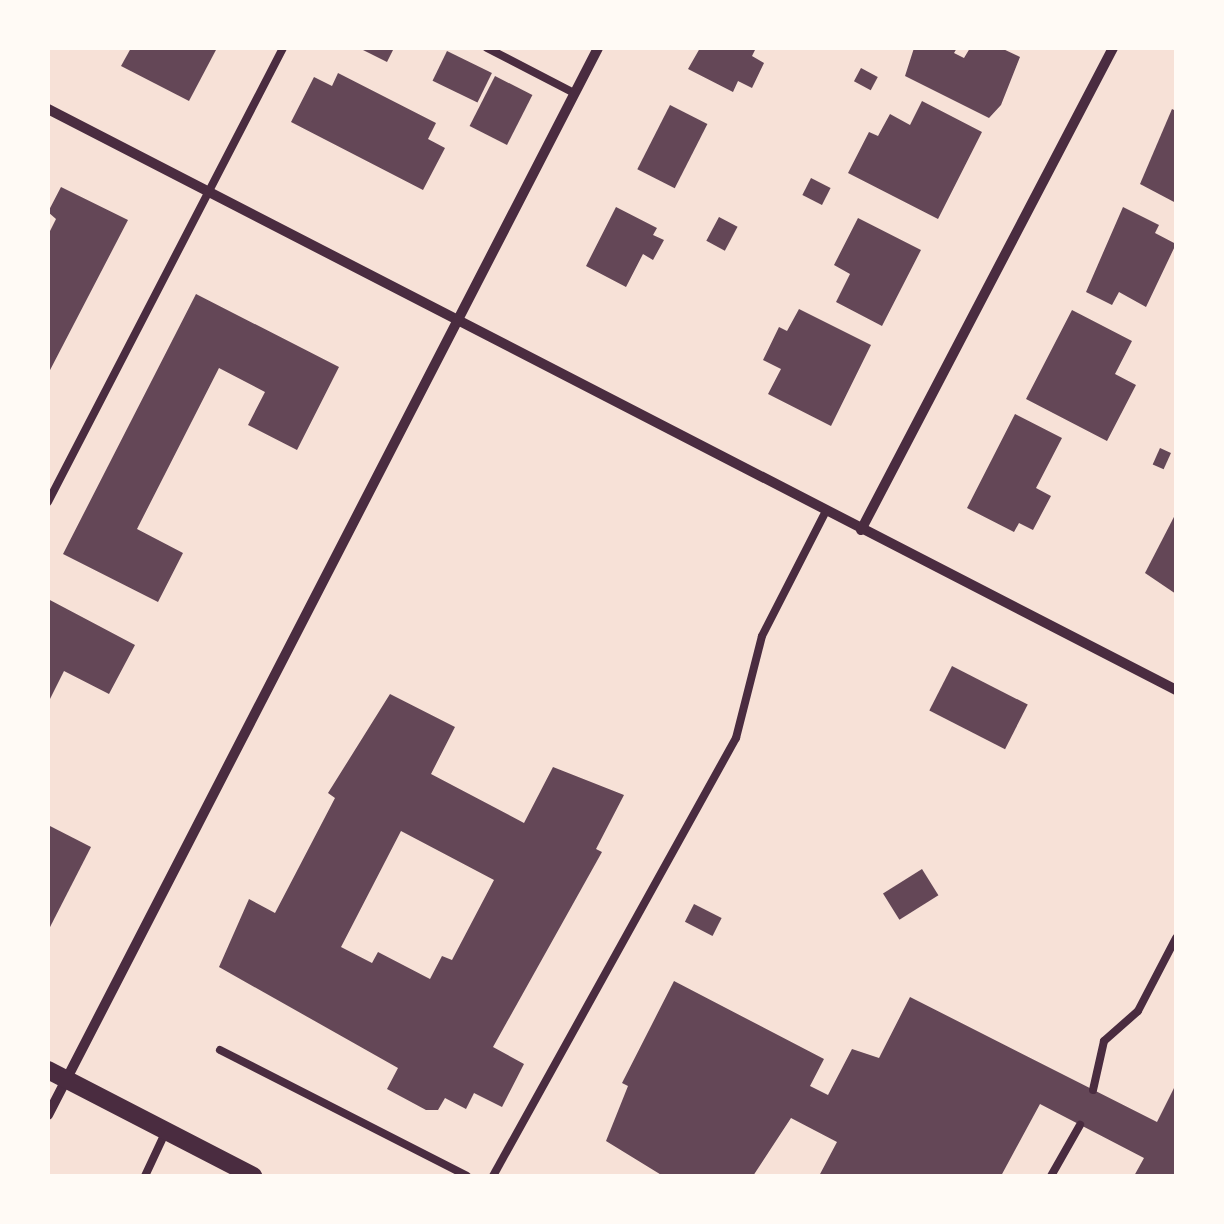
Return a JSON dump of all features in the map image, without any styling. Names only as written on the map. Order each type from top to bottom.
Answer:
[{"type":"street","points":[[48,1114],[454,318],[598,48]]},
{"type":"street","points":[[861,530],[1113,48]]},
{"type":"street","points":[[48,109],[1176,690]]},
{"type":"street","points":[[48,1070],[253,1176]]},
{"type":"lane","points":[[48,502],[283,48]]},
{"type":"lane","points":[[487,48],[574,93]]},
{"type":"lane","points":[[493,1176],[736,738],[762,636],[826,511]]},
{"type":"lane","points":[[1094,1090],[1104,1041],[1138,1011],[1176,938]]},
{"type":"lane","points":[[220,1050],[466,1176]]},
{"type":"lane","points":[[1051,1176],[1080,1125]]},
{"type":"lane","points":[[146,1176],[166,1131]]},
{"type":"building","points":[[131,48],[217,48],[189,101],[121,66]]},
{"type":"building","points":[[359,48],[394,48],[387,62]]},
{"type":"building","points":[[700,48],[756,48],[752,56],[764,63],[752,88],[738,81],[733,92],[688,69]]},
{"type":"building","points":[[914,48],[957,48],[954,53],[964,58],[970,48],[1001,48],[1020,57],[1001,105],[989,118],[905,76]]},
{"type":"building","points":[[447,51],[492,73],[477,103],[433,81]]},
{"type":"building","points":[[861,68],[878,77],[871,90],[854,81]]},
{"type":"building","points":[[338,73],[436,123],[428,139],[445,148],[423,190],[291,122],[314,77],[332,86]]},
{"type":"building","points":[[495,76],[532,95],[507,145],[470,126]]},
{"type":"building","points":[[922,101],[982,132],[938,219],[848,173],[869,132],[878,136],[890,114],[910,125]]},
{"type":"building","points":[[670,105],[707,124],[675,188],[637,169]]},
{"type":"building","points":[[1172,109],[1176,111],[1176,203],[1140,184]]},
{"type":"building","points":[[811,178],[831,188],[822,205],[802,195]]},
{"type":"building","points":[[61,187],[128,220],[48,374],[48,235],[56,219],[48,212]]},
{"type":"building","points":[[616,207],[657,228],[653,235],[664,240],[653,260],[643,254],[626,287],[586,266]]},
{"type":"building","points":[[1123,207],[1159,225],[1155,233],[1176,244],[1146,307],[1119,292],[1112,305],[1086,292]]},
{"type":"building","points":[[719,217],[738,227],[725,251],[706,241]]},
{"type":"building","points":[[858,218],[921,250],[882,326],[836,302],[850,274],[834,265]]},
{"type":"building","points":[[196,294],[339,367],[297,450],[248,425],[265,392],[219,368],[137,529],[183,553],[158,602],[63,554]]},
{"type":"building","points":[[799,309],[871,345],[831,426],[768,394],[781,369],[763,360],[779,327],[787,331]]},
{"type":"building","points":[[1072,310],[1132,341],[1115,374],[1136,385],[1107,441],[1026,399]]},
{"type":"building","points":[[1015,414],[1062,438],[1036,488],[1051,496],[1033,530],[1019,523],[1014,532],[967,508]]},
{"type":"building","points":[[1160,448],[1171,453],[1164,469],[1153,464]]},
{"type":"building","points":[[1176,513],[1176,594],[1145,573]]},
{"type":"building","points":[[48,599],[135,645],[109,694],[64,671],[48,703]]},
{"type":"building","points":[[952,666],[1028,705],[1005,749],[929,711]]},
{"type":"building","points":[[390,694],[455,727],[431,774],[524,823],[553,767],[624,795],[596,849],[602,852],[493,1047],[524,1064],[502,1107],[474,1093],[466,1109],[445,1098],[438,1110],[426,1110],[387,1089],[398,1068],[219,967],[249,899],[275,913],[335,798],[328,793]],"holes":[[[401,831],[494,880],[452,960],[442,956],[430,979],[378,952],[372,963],[341,947]]]},
{"type":"building","points":[[48,825],[91,847],[48,931]]},
{"type":"building","points":[[922,869],[938,895],[899,920],[883,893]]},
{"type":"building","points":[[694,904],[722,918],[713,936],[685,922]]},
{"type":"building","points":[[674,981],[824,1059],[810,1086],[828,1095],[852,1049],[879,1058],[910,997],[1157,1122],[1176,1084],[1176,1176],[1134,1176],[1144,1158],[1040,1104],[1001,1176],[819,1176],[837,1142],[791,1118],[753,1176],[663,1176],[606,1141],[628,1086],[622,1083]]}]
